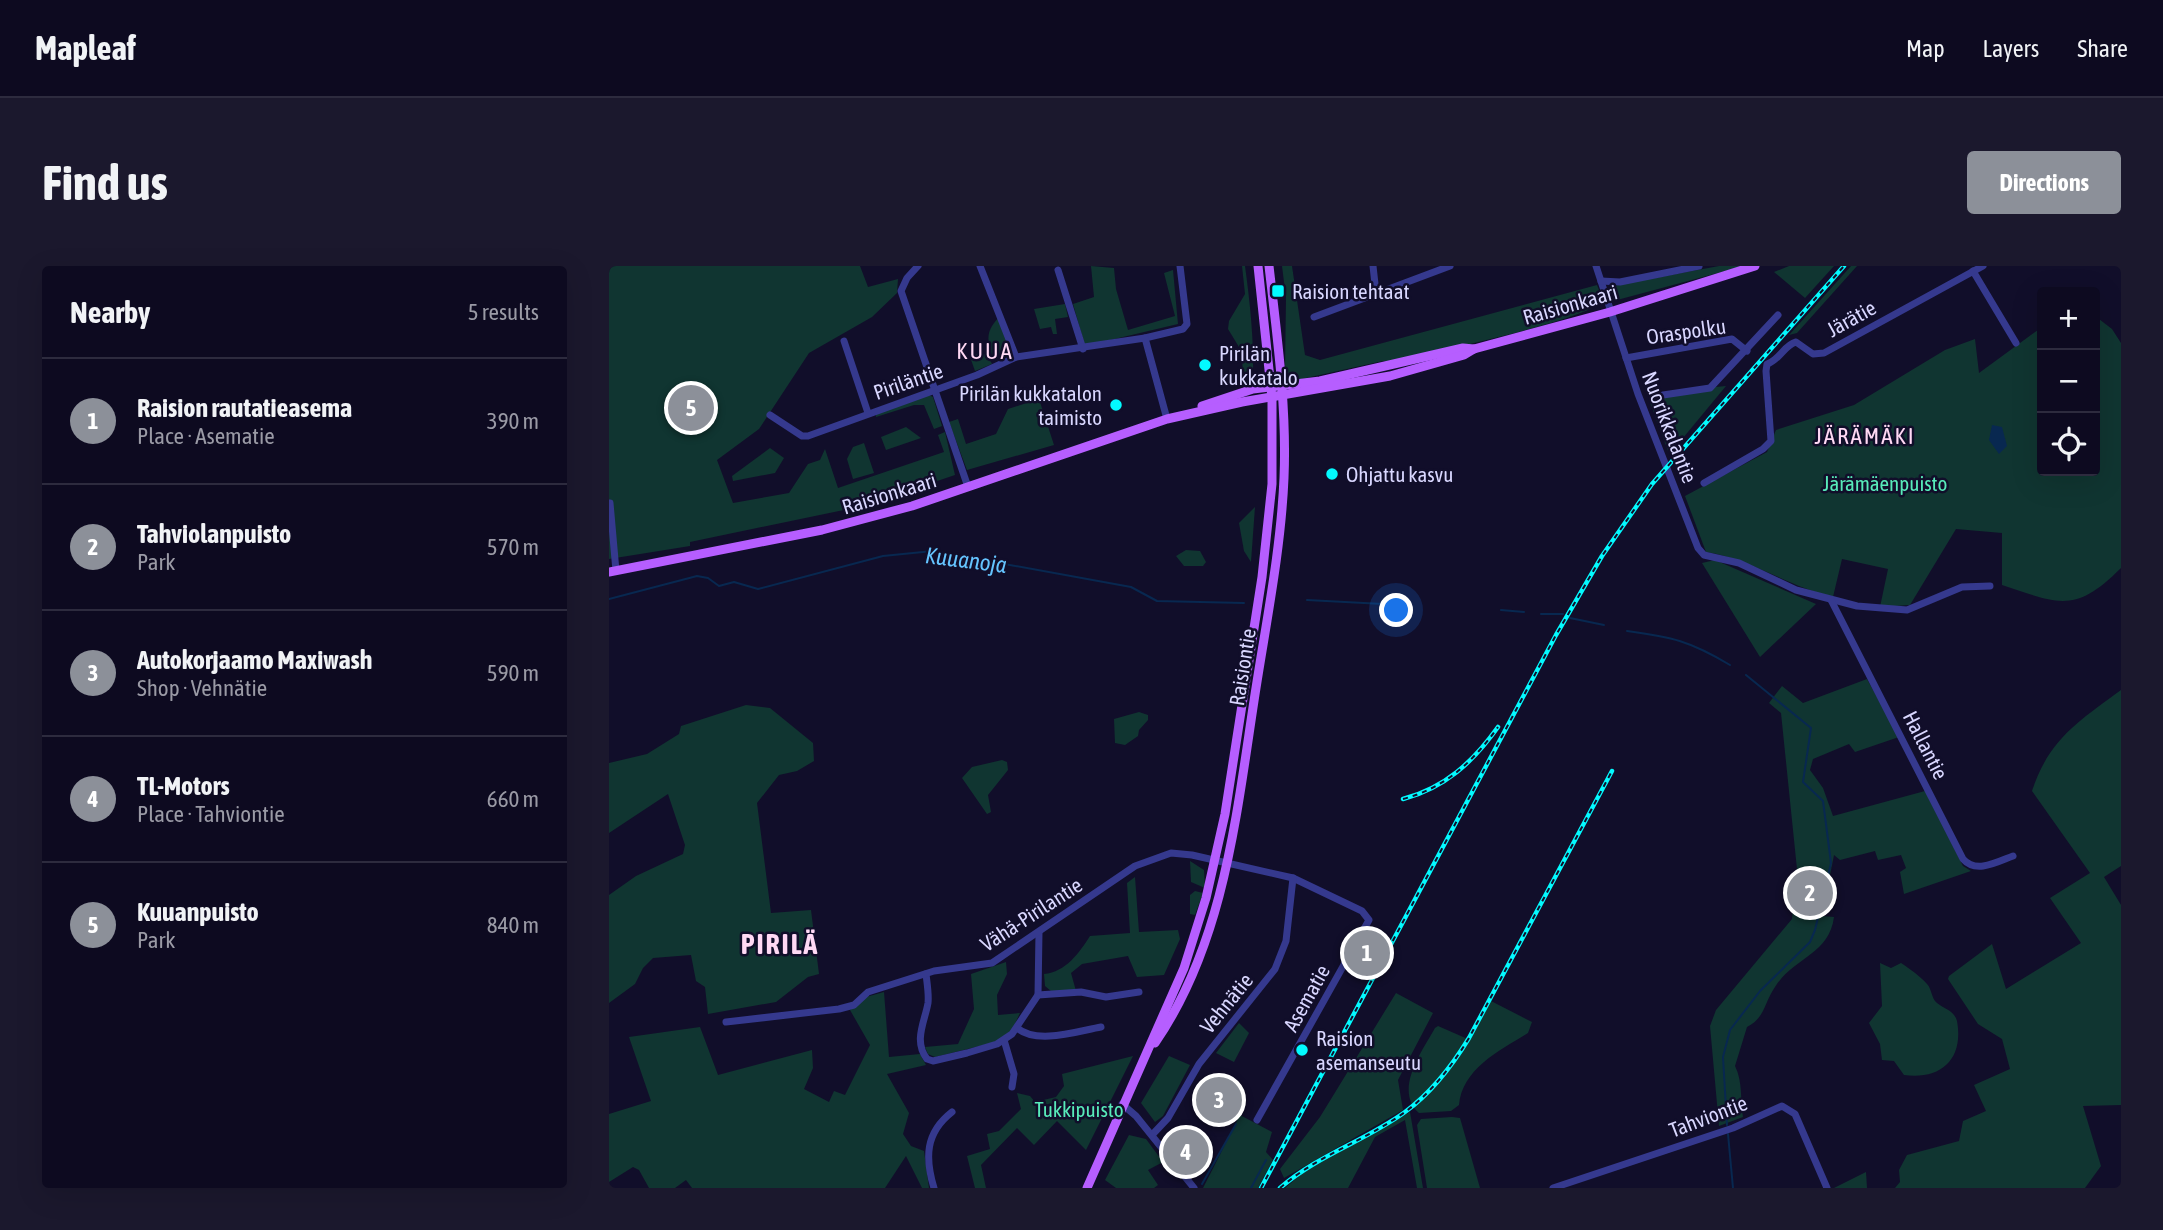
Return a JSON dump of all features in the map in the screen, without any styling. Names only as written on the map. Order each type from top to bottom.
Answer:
[{"type":"main road","name":"Raisiontie","points":[[1087,1188],[1192,947],[1215,861],[1269,526],[1272,398],[1258,266]]},
{"type":"main road","name":"Raisiontie","points":[[1146,1055],[1175,1011],[1195,970],[1227,863],[1281,526],[1284,477],[1283,397],[1269,266]]},
{"type":"main road","name":"Raisionkaari","points":[[1169,419],[1420,369],[1464,355],[1474,349],[1610,312],[1755,266]]},
{"type":"main road","name":"Raisionkaari","points":[[612,571],[800,536],[912,506],[1232,395],[1392,366],[1463,348],[1474,349]]},
{"type":"street","points":[[918,266],[903,284],[901,291],[968,487]]},
{"type":"street","points":[[980,266],[1016,358]]},
{"type":"street","name":"Piriläntie","points":[[770,415],[805,437],[935,391],[1016,358],[1083,349],[1183,329],[1187,324],[1180,266]]},
{"type":"street","points":[[1373,266],[1376,293]]},
{"type":"street","points":[[1314,317],[1450,266]]},
{"type":"street","name":"Nuorikkalantie","points":[[1596,266],[1626,358],[1702,553],[1725,558],[1795,590],[1831,600]]},
{"type":"street","points":[[1601,281],[1620,282],[1699,266]]},
{"type":"street","points":[[1977,268],[2016,343]]},
{"type":"street","name":"Järätie","points":[[1704,483],[1763,449],[1770,441],[1767,364],[1775,361],[1789,345],[1797,342],[1814,354],[1824,353],[1977,268]]},
{"type":"street","points":[[1058,270],[1083,349]]},
{"type":"street","points":[[1663,395],[1710,388],[1778,315]]},
{"type":"street","points":[[1145,338],[1169,419]]},
{"type":"street","name":"Oraspolku","points":[[1626,358],[1732,339],[1747,351]]},
{"type":"street","points":[[844,341],[868,413]]},
{"type":"street","points":[[610,503],[612,571]]},
{"type":"street","points":[[1831,600],[1857,606],[1907,610],[1962,587],[1990,586]]},
{"type":"street","name":"Hallantie","points":[[1831,600],[1963,859],[1970,866],[1980,866],[2013,856]]},
{"type":"street","name":"Vähä-Pirilantie","points":[[726,1022],[839,1010],[854,1004],[868,992],[926,974],[992,963],[1149,858],[1180,853],[1227,863]]},
{"type":"street","name":"Asematie","points":[[1227,863],[1293,878],[1362,911],[1369,920],[1257,1120]]},
{"type":"street","name":"Vehnätie","points":[[1152,1135],[1168,1118],[1199,1063],[1276,970],[1286,941],[1293,878]]},
{"type":"street","points":[[926,974],[928,1003],[921,1031],[927,1059],[957,1055],[1004,1040],[1017,1028],[1038,995],[1039,932]]},
{"type":"street","points":[[1038,995],[1081,992],[1106,997],[1139,992]]},
{"type":"street","points":[[1017,1028],[1028,1035],[1040,1036],[1101,1027]]},
{"type":"street","points":[[1004,1040],[1014,1074],[1012,1087]]},
{"type":"street","points":[[1122,1104],[1152,1135],[1194,1188]]},
{"type":"street","name":"Tahviontie","points":[[1553,1188],[1733,1128],[1782,1106],[1795,1114],[1827,1188]]},
{"type":"street","points":[[934,1188],[927,1166],[928,1143],[944,1118],[952,1112]]},
{"type":"green space","points":[[609,266],[860,266],[868,287],[898,279],[897,293],[872,317],[809,353],[759,429],[717,460],[733,503],[789,493],[808,464],[820,460],[825,449],[838,488],[944,452],[938,435],[945,432],[955,475],[863,506],[690,542],[690,546],[609,559]]},
{"type":"green space","points":[[1091,266],[1114,268],[1116,289],[1128,330],[1175,316],[1164,273],[1173,270],[1178,324],[1085,346],[1073,304],[1094,297]]},
{"type":"green space","points":[[1242,266],[1245,266],[1249,294],[1253,362],[1253,376],[1243,381],[1242,352],[1228,329],[1229,321],[1245,294]]},
{"type":"green space","points":[[1282,266],[1292,266],[1305,355],[1320,360],[1597,285],[1603,300],[1592,308],[1569,317],[1505,336],[1297,380],[1291,378],[1285,368],[1286,298]]},
{"type":"green space","points":[[1719,266],[1744,266],[1617,300],[1609,291],[1617,285]]},
{"type":"green space","points":[[1789,266],[1834,266],[1805,298],[1774,272]]},
{"type":"green space","points":[[1851,266],[1857,266],[1797,333],[1789,335]]},
{"type":"green space","points":[[1065,304],[1068,317],[1055,319],[1057,334],[1053,334],[1051,327],[1040,329],[1034,309]]},
{"type":"green space","points":[[999,317],[1010,349],[1003,360],[992,355],[988,339],[992,326]]},
{"type":"green space","name":"Järämäenpuisto","points":[[2100,320],[2112,329],[2121,343],[2121,568],[2091,593],[2078,599],[2053,600],[2002,585],[2002,533],[1956,529],[1910,605],[1880,607],[1888,569],[1842,559],[1833,597],[1801,587],[1739,561],[1706,552],[1685,496],[1767,452],[1776,430],[1854,405],[1945,350],[1975,339],[1979,373],[2037,331],[2037,476],[2100,476]]},
{"type":"green space","points":[[969,354],[987,354],[992,364],[975,371]]},
{"type":"green space","points":[[1726,386],[1678,444],[1668,451],[1649,400],[1673,391]]},
{"type":"green space","points":[[929,395],[933,397],[942,426],[934,429],[924,405],[914,405],[876,417],[876,413]]},
{"type":"green space","points":[[1039,399],[1054,445],[967,470],[949,422],[958,419],[966,444],[996,434],[1008,409]]},
{"type":"green space","points":[[906,427],[921,438],[886,450],[881,437]]},
{"type":"green space","points":[[864,443],[874,473],[853,479],[847,459],[853,447]]},
{"type":"green space","points":[[770,448],[784,458],[775,473],[733,481],[732,476]]},
{"type":"green space","points":[[1255,507],[1251,562],[1244,551],[1239,523]]},
{"type":"green space","points":[[1186,550],[1200,551],[1206,562],[1203,566],[1184,566],[1176,556]]},
{"type":"green space","points":[[1715,560],[1816,604],[1760,657],[1702,563]]},
{"type":"green space","points":[[1867,679],[1899,737],[1855,752],[1849,744],[1813,759],[1810,770],[1823,788],[1833,816],[1925,791],[1963,866],[1971,871],[1904,894],[1900,872],[1906,868],[1901,855],[1878,860],[1875,851],[1840,860],[1834,855],[1822,916],[1834,917],[1831,930],[1818,948],[1783,977],[1771,993],[1761,1015],[1747,1027],[1735,1066],[1740,1084],[1743,1117],[1719,1126],[1710,1026],[1716,1010],[1792,919],[1797,869],[1781,713],[1769,703],[1782,686],[1803,703]]},
{"type":"green space","points":[[2121,690],[2121,866],[2104,877],[2121,905],[2121,1105],[2083,1106],[2101,1166],[2085,1188],[1895,1188],[1900,1182],[1899,1170],[1907,1155],[1959,1141],[1963,1121],[1986,1111],[1974,1085],[2010,1069],[2002,1039],[1978,1024],[1948,979],[1949,976],[1992,944],[2006,989],[2081,943],[2050,898],[2090,873],[2032,791],[2039,773],[2057,744],[2079,722]]},
{"type":"green space","points":[[746,705],[770,708],[813,743],[814,761],[797,771],[779,775],[757,803],[771,913],[811,910],[819,974],[808,977],[776,1002],[708,1014],[705,987],[696,981],[691,955],[653,958],[643,968],[635,984],[609,1003],[609,895],[636,876],[683,854],[685,845],[668,794],[609,833],[609,763],[647,754],[679,734],[681,726]]},
{"type":"green space","points":[[1139,712],[1148,715],[1148,720],[1139,730],[1138,736],[1125,745],[1115,743],[1114,719]]},
{"type":"green space","points":[[1002,760],[1007,762],[1008,770],[988,795],[991,812],[987,814],[962,778],[972,767]]},
{"type":"green space","points":[[1190,861],[1204,870],[1205,888],[1191,882]]},
{"type":"green space","points":[[1135,877],[1139,932],[1178,930],[1180,939],[1164,975],[1137,977],[1128,956],[1082,964],[1071,973],[1076,991],[1051,991],[1045,986],[1044,974],[1065,966],[1090,936],[1130,933],[1127,883]]},
{"type":"green space","points":[[1195,891],[1203,893],[1195,915],[1190,914],[1190,895]]},
{"type":"green space","points":[[1006,962],[1007,974],[997,995],[998,1015],[1020,1013],[1012,1030],[996,1042],[935,1057],[928,1054],[925,1047],[958,1044],[974,1009],[971,974]]},
{"type":"green space","points":[[1880,963],[1891,968],[1901,963],[1911,970],[1929,986],[1935,1001],[1956,1017],[1957,1046],[1947,1064],[1939,1070],[1917,1076],[1904,1075],[1894,1061],[1882,1060],[1880,1044],[1869,1023],[1882,1006]]},
{"type":"green space","points":[[884,992],[889,1057],[920,1054],[926,1065],[887,1074],[909,1113],[903,1134],[911,1146],[924,1151],[929,1188],[922,1188],[906,1156],[885,1188],[692,1188],[686,1180],[675,1188],[649,1188],[639,1170],[633,1167],[609,1182],[609,1114],[651,1101],[629,1037],[700,1027],[718,1075],[812,1050],[813,1068],[804,1089],[829,1102],[834,1091],[845,1095],[870,1045],[850,1010],[866,997]]},
{"type":"green space","points":[[1396,993],[1433,1013],[1398,1080],[1403,1110],[1284,1178],[1280,1169],[1320,1117]]},
{"type":"green space","points":[[1491,1001],[1532,1022],[1528,1033],[1495,1054],[1475,1071],[1467,1081],[1459,1105],[1451,1111],[1419,1113],[1412,1104],[1409,1082],[1418,1058],[1435,1028],[1438,1026],[1470,1040]]},
{"type":"green space","points":[[1239,1023],[1249,1033],[1234,1062],[1216,1053]]},
{"type":"green space","name":"Tukkipuisto","points":[[1133,1056],[1086,1150],[1057,1121],[1034,1145],[1017,1128],[981,1165],[986,1188],[975,1188],[967,1156],[990,1149],[987,1134],[999,1131],[1021,1109],[1017,1093],[1030,1096],[1035,1102],[1056,1097],[1064,1086],[1062,1074]]},
{"type":"green space","points":[[1169,1056],[1190,1065],[1163,1116],[1155,1122],[1141,1103]]},
{"type":"green space","points":[[1410,1112],[1423,1188],[1417,1188],[1405,1120],[1375,1137],[1348,1188],[1285,1188],[1312,1165]]},
{"type":"green space","points":[[1240,1115],[1272,1132],[1266,1152],[1273,1160],[1258,1188],[1203,1188]]},
{"type":"green space","points":[[1460,1118],[1480,1188],[1427,1188],[1417,1125],[1421,1119]]},
{"type":"green space","points":[[1129,1135],[1146,1139],[1163,1162],[1148,1170],[1158,1185],[1154,1188],[1116,1188],[1105,1180]]},
{"type":"green space","points":[[1866,1172],[1867,1188],[1834,1188]]},
{"type":"water","points":[[1992,425],[2002,427],[2007,446],[1999,454],[1989,440]]},
{"type":"waterway","name":"Kuuanoja","points":[[609,599],[697,576],[708,578],[719,586],[734,582],[758,589],[883,556],[933,551],[1131,587],[1157,601],[1244,603]]},
{"type":"waterway","points":[[1307,600],[1383,604]]},
{"type":"waterway","points":[[1501,610],[1524,612]]},
{"type":"waterway","points":[[1541,614],[1563,614]]},
{"type":"waterway","points":[[1570,618],[1604,625]]},
{"type":"waterway","points":[[1627,631],[1680,641],[1730,665]]},
{"type":"waterway","points":[[1727,1125],[1723,1057],[1730,1030],[1760,991],[1810,942],[1831,863],[1823,801],[1803,782],[1811,728],[1746,675]]},
{"type":"waterway","points":[[1202,1184],[1236,1124]]},
{"type":"waterway","points":[[1728,1134],[1733,1188]]},
{"type":"waterway","points":[[1251,1188],[1266,1160]]},
{"type":"railway","points":[[1261,1188],[1556,635],[1602,556],[1652,484],[1844,266]]},
{"type":"railway","points":[[1403,799],[1432,788],[1457,772],[1479,751],[1498,727]]},
{"type":"railway","points":[[1280,1188],[1310,1166],[1405,1112],[1424,1096],[1448,1069],[1469,1038],[1612,771]]},
{"type":"place","name":"Raision tehtaat","points":[[1278,291]]},
{"type":"place","name":"Pirilän kukkatalo","points":[[1205,365]]},
{"type":"place","name":"Pirilän kukkatalon taimisto","points":[[1116,405]]},
{"type":"place","name":"Kuuanpuisto","points":[[691,408]]},
{"type":"place","name":"Ohjattu kasvu","points":[[1332,474]]},
{"type":"place","name":"Tahviolanpuisto","points":[[1810,893]]},
{"type":"place","name":"Raision rautatieasema","points":[[1367,953]]},
{"type":"place","name":"Raision asemanseutu","points":[[1302,1050]]},
{"type":"place","name":"Autokorjaamo Maxiwash","points":[[1219,1100]]},
{"type":"place","name":"TL-Motors","points":[[1186,1152]]},
{"type":"district","name":"KUUA","points":[[985,351]]},
{"type":"district","name":"JÄRÄMÄKI","points":[[1865,436]]},
{"type":"district","name":"PIRILÄ","points":[[780,944]]}]
